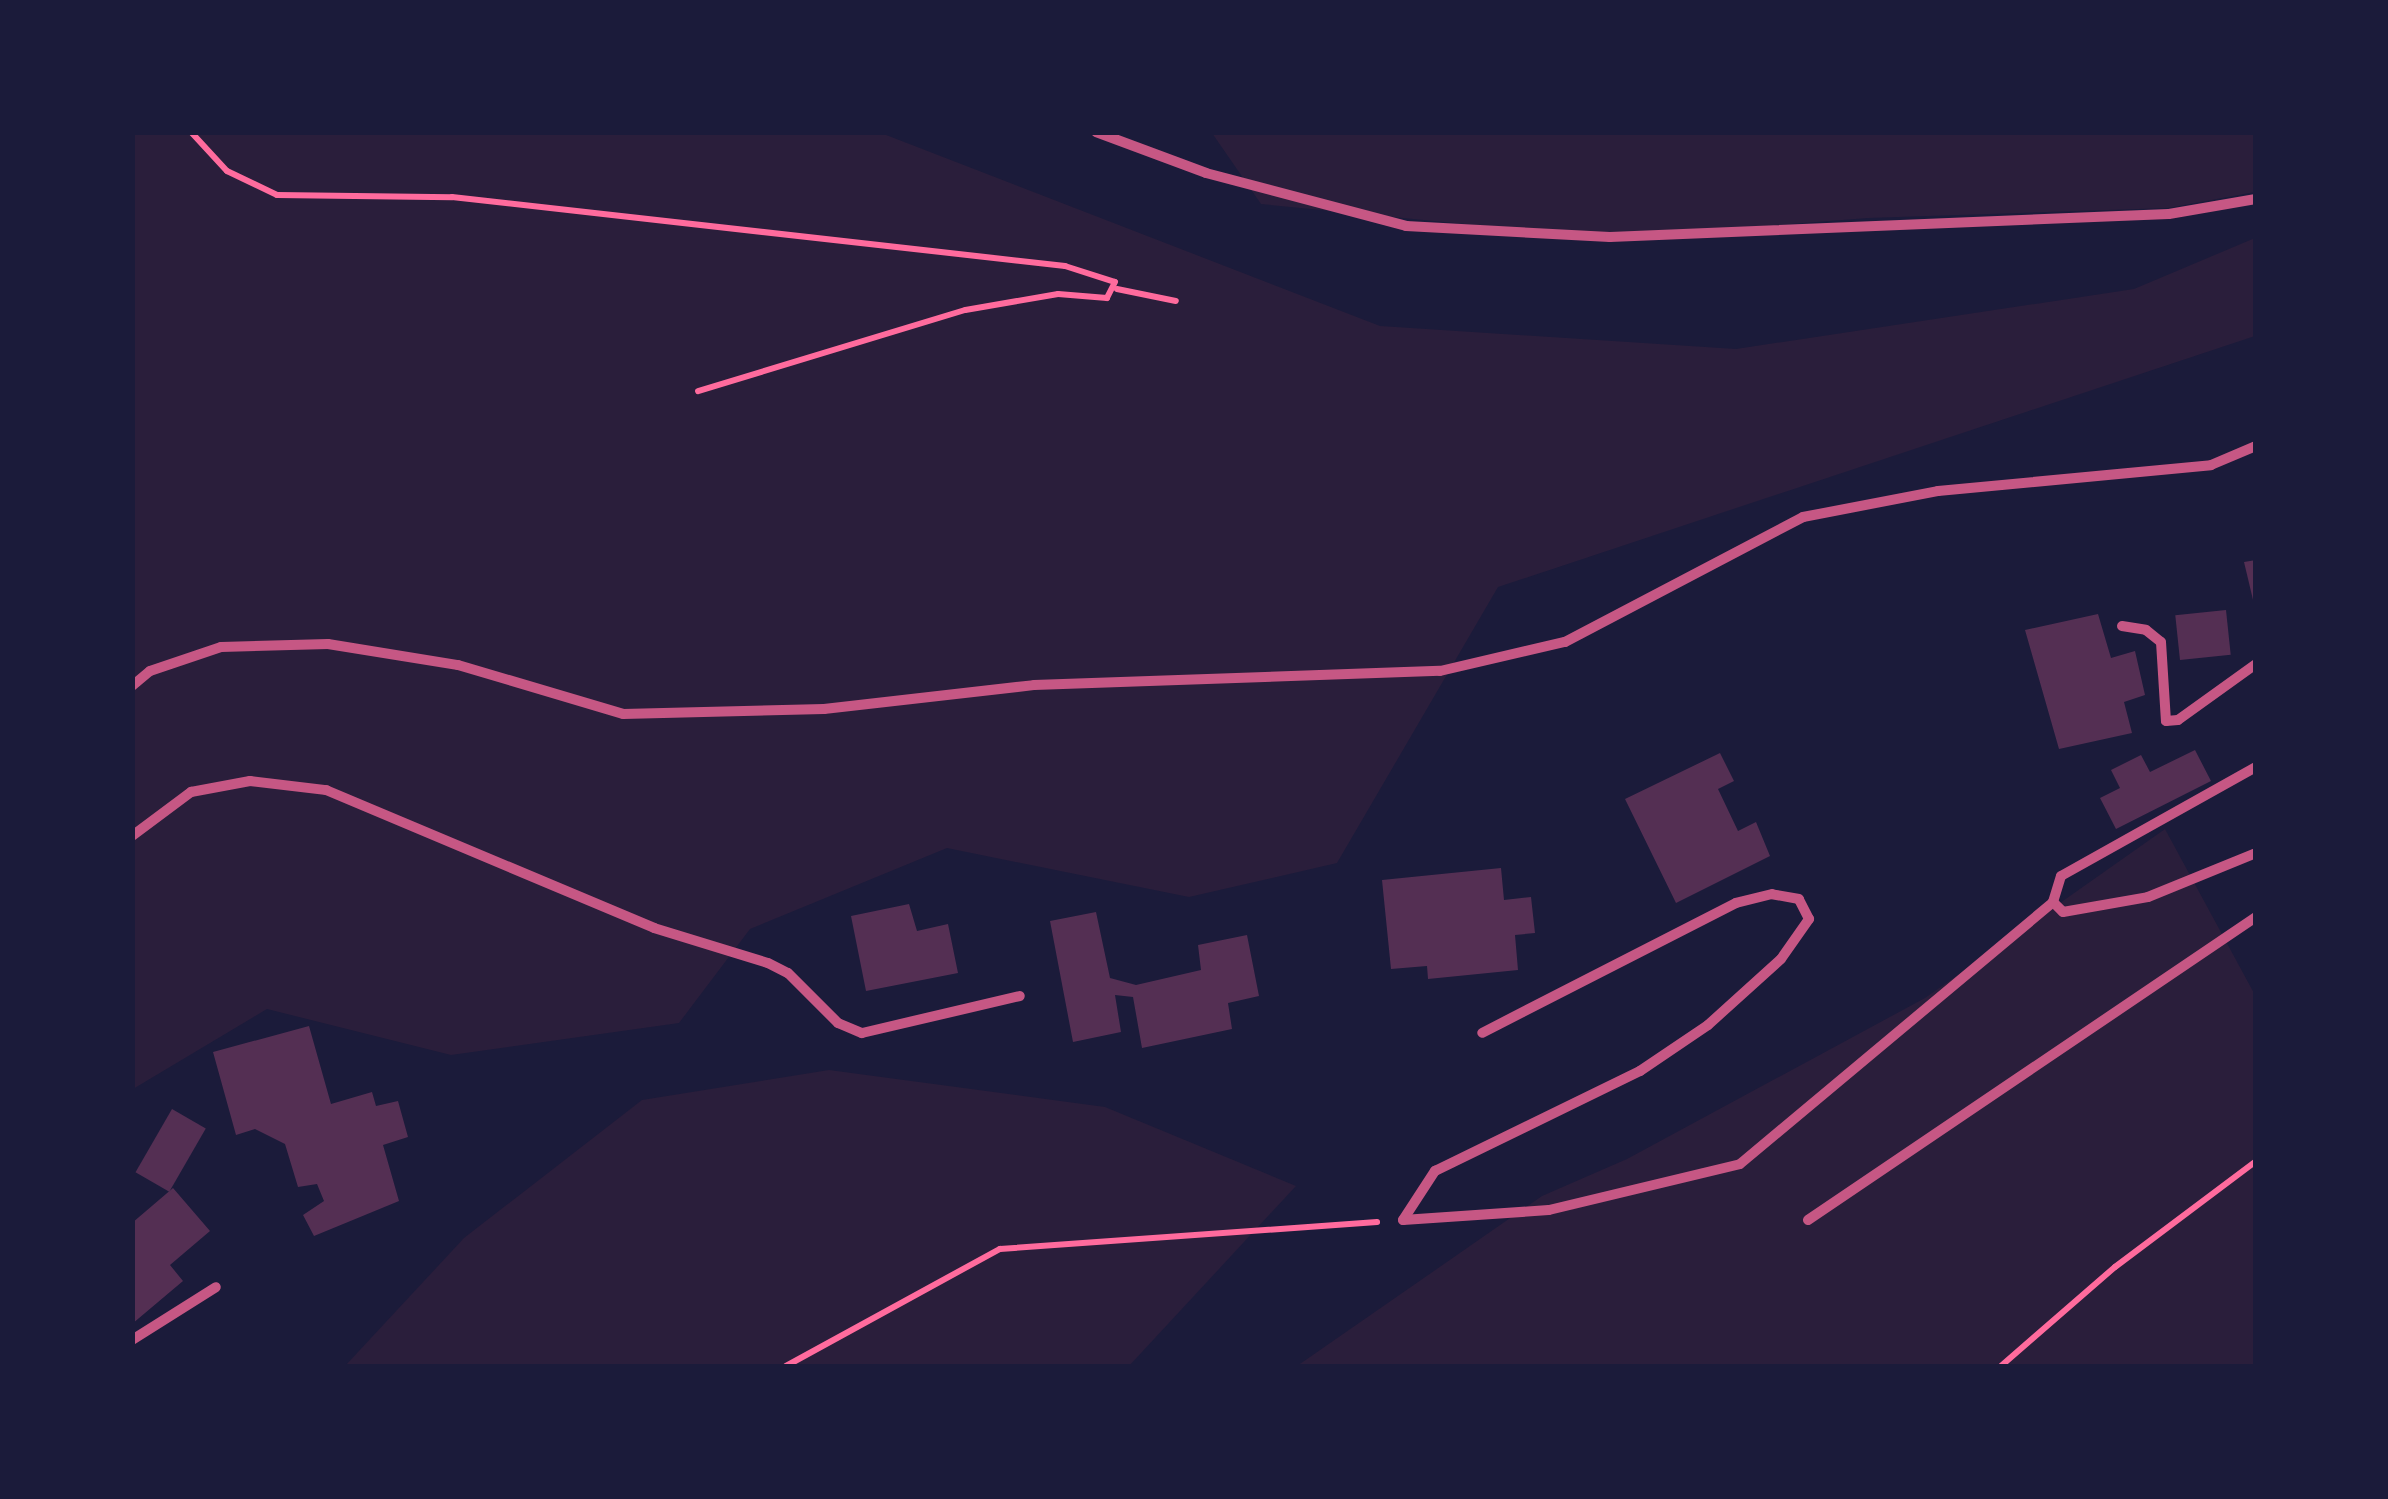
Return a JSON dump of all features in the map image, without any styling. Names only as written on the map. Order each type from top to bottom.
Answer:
[{"type":"street","points":[[1096,132],[1206,172],[1406,226],[1610,236],[2168,214],[2256,199]]},
{"type":"street","points":[[132,686],[150,671],[221,647],[328,644],[458,664],[641,714],[824,709],[1034,685],[1440,672],[1565,642],[1803,517],[1938,492],[2210,465],[2256,446]]},
{"type":"street","points":[[2122,626],[2146,630],[2160,642],[2166,722],[2178,720],[2256,664]]},
{"type":"street","points":[[1403,1220],[1549,1210],[1740,1164],[2052,902],[2060,876],[2256,767]]},
{"type":"street","points":[[132,836],[191,792],[250,781],[326,790],[654,928],[768,963],[788,973],[838,1024],[862,1033],[1020,996]]},
{"type":"street","points":[[2052,902],[2063,912],[2148,897],[2256,854]]},
{"type":"street","points":[[1403,1220],[1435,1171],[1640,1071],[1708,1025],[1782,959],[1809,919],[1798,899],[1772,894],[1736,903],[1482,1033]]},
{"type":"street","points":[[1808,1220],[2256,917]]},
{"type":"street","points":[[132,1340],[216,1287]]},
{"type":"path","points":[[191,132],[227,171],[277,195],[452,198],[1065,266],[1109,279],[1117,289],[1176,302]]},
{"type":"path","points":[[698,391],[965,310],[1058,294],[1107,298],[1117,289]]},
{"type":"path","points":[[2000,1366],[2115,1267],[2256,1161]]},
{"type":"path","points":[[786,1366],[1000,1249],[1403,1220]]},
{"type":"shaded area","points":[[132,133],[881,133],[1380,326],[1736,349],[2134,289],[2255,238],[2255,336],[1498,587],[1337,863],[1189,897],[947,848],[750,929],[679,1023],[451,1055],[267,1009],[133,1089]]},
{"type":"shaded area","points":[[1212,133],[2255,133],[2255,192],[2168,208],[1868,218],[1607,238],[1261,204]]},
{"type":"shaded area","points":[[2165,829],[2255,995],[2255,1366],[1297,1366],[1542,1196],[1627,1159],[1925,998]]},
{"type":"shaded area","points":[[829,1070],[1105,1107],[1296,1186],[1129,1366],[345,1366],[464,1238],[642,1100]]},
{"type":"building","points":[[2256,560],[2256,604],[2254,604],[2244,562]]},
{"type":"building","points":[[2226,610],[2231,655],[2180,660],[2175,615]]},
{"type":"building","points":[[2098,614],[2111,658],[2135,651],[2145,695],[2124,702],[2132,733],[2059,749],[2025,630]]},
{"type":"building","points":[[2195,750],[2211,781],[2116,829],[2100,798],[2120,788],[2111,770],[2141,755],[2150,772]]},
{"type":"building","points":[[1720,753],[1734,781],[1718,789],[1738,831],[1756,822],[1770,856],[1676,903],[1625,799]]},
{"type":"building","points":[[1501,868],[1504,900],[1531,897],[1535,933],[1515,935],[1518,970],[1428,979],[1427,966],[1391,969],[1382,880]]},
{"type":"building","points":[[909,904],[917,931],[948,924],[958,973],[866,991],[851,916]]},
{"type":"building","points":[[1096,912],[1110,978],[1136,985],[1201,970],[1198,945],[1247,935],[1259,996],[1228,1003],[1232,1029],[1142,1048],[1133,997],[1115,995],[1121,1032],[1073,1042],[1050,921]]},
{"type":"building","points":[[309,1026],[331,1104],[372,1092],[376,1106],[398,1101],[408,1137],[383,1145],[399,1201],[314,1236],[303,1215],[324,1201],[317,1184],[298,1187],[285,1144],[255,1129],[236,1135],[213,1052]]},
{"type":"building","points":[[172,1109],[206,1128],[169,1192],[136,1172]]},
{"type":"building","points":[[173,1188],[210,1231],[170,1265],[183,1281],[132,1324],[132,1223]]}]
